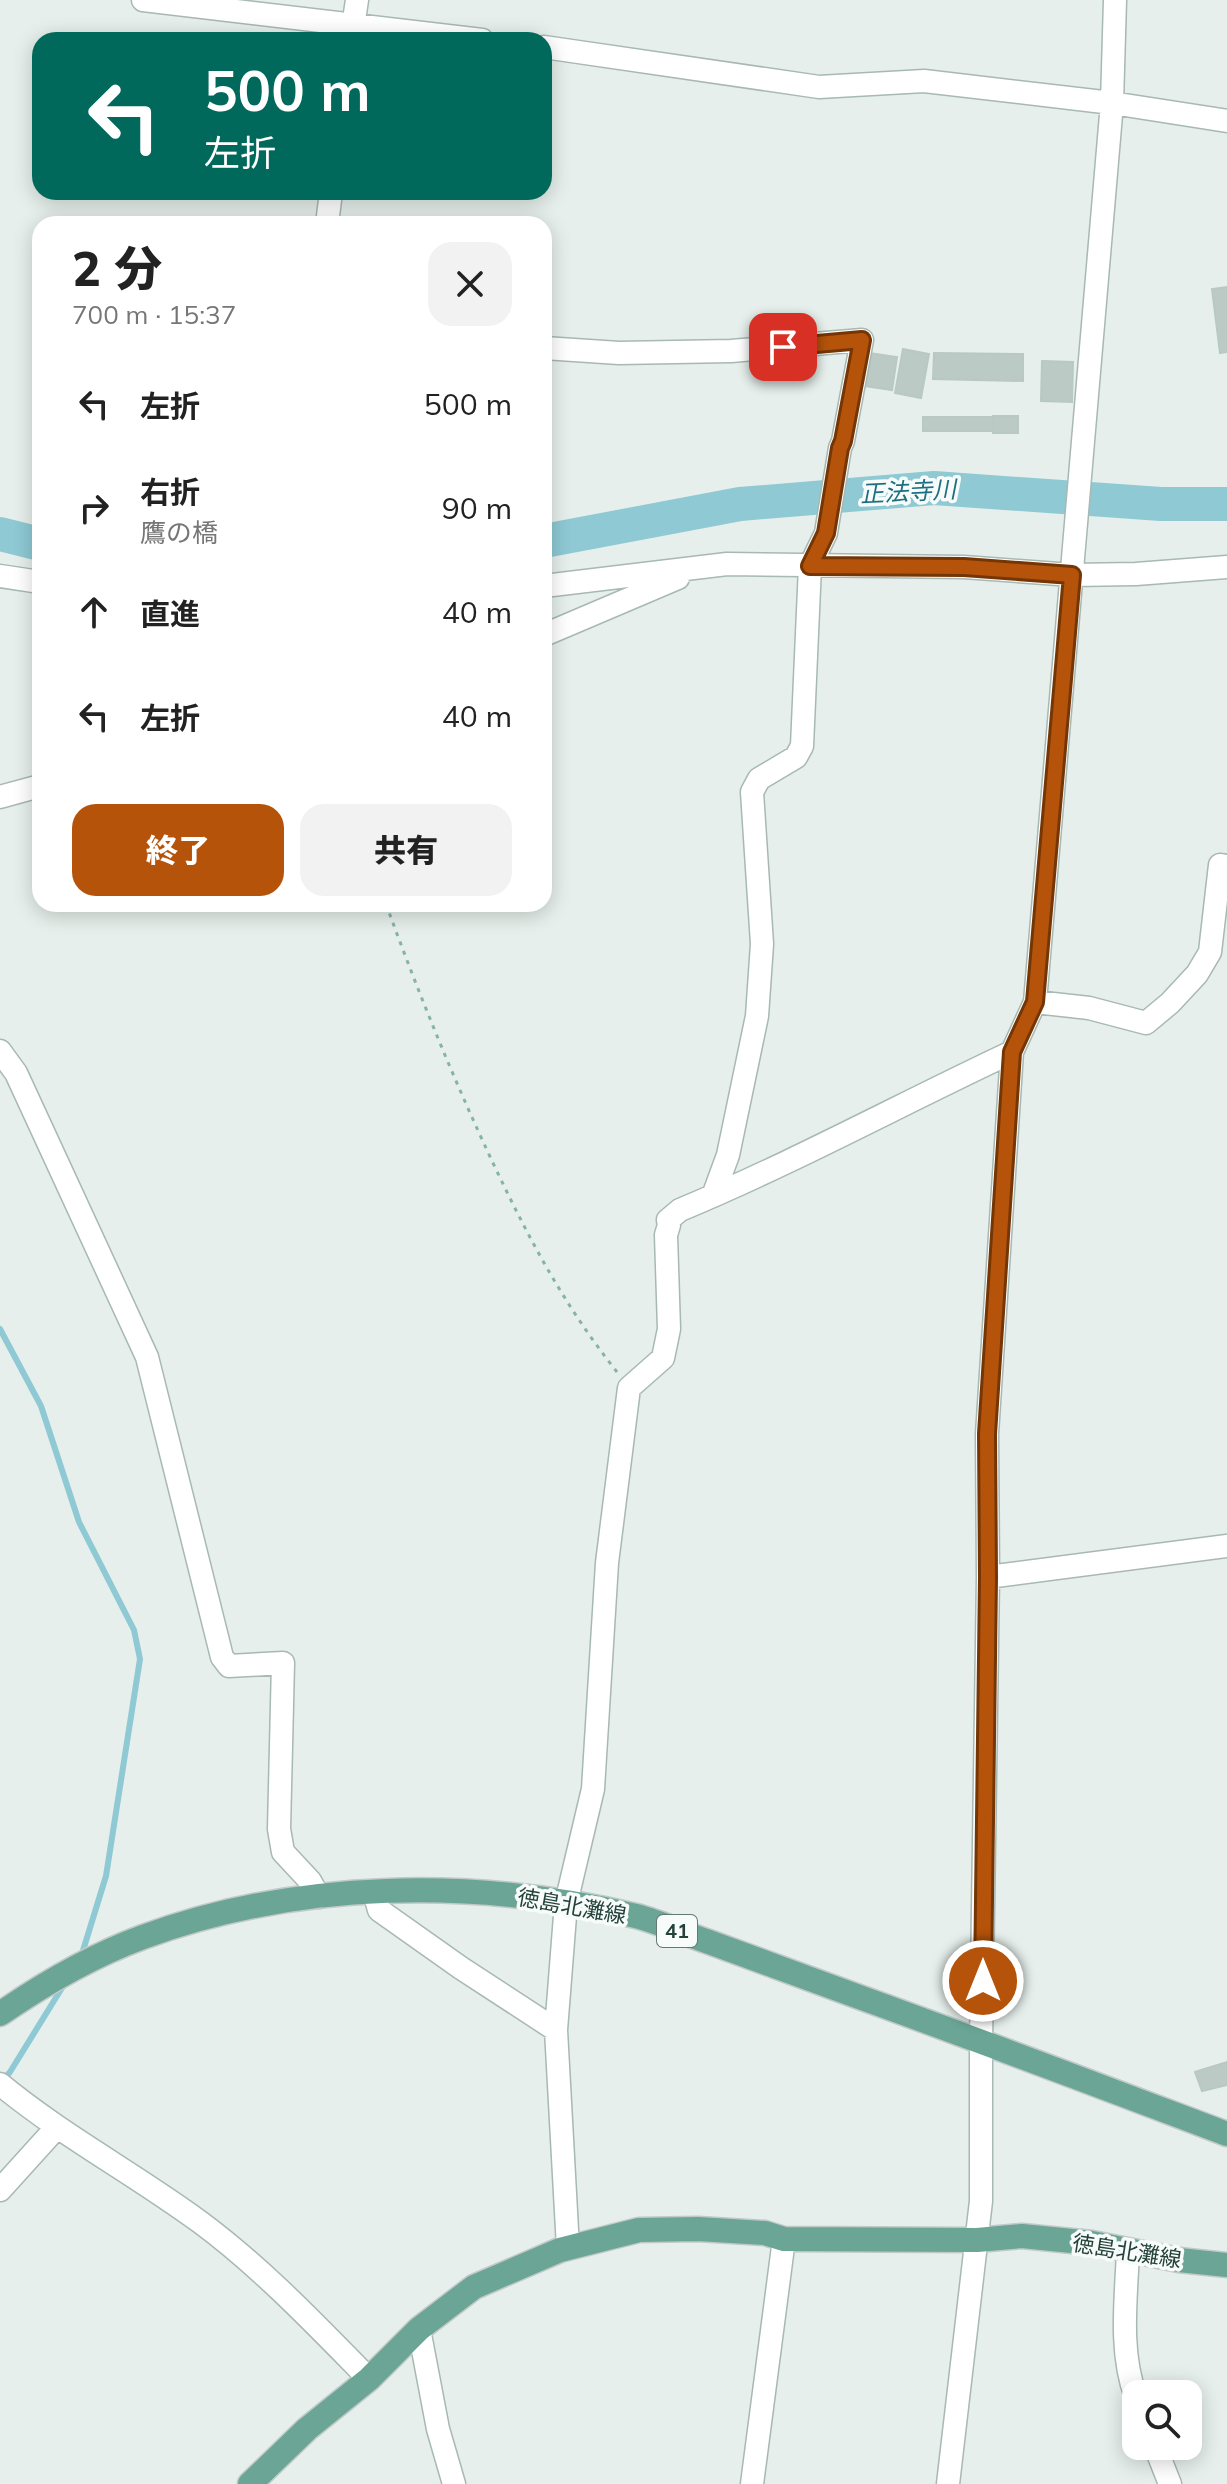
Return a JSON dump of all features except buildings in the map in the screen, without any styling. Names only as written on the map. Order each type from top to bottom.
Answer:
[{"type":"main road","name":"徳島北灘線","points":[[0,2014],[27,1995],[104,1954],[188,1922],[259,1905],[319,1897],[374,1892],[480,1891],[638,1917],[1227,2134]]},
{"type":"main road","name":"徳島北灘線","points":[[250,2484],[307,2429],[369,2379],[419,2329],[474,2287],[568,2248],[639,2230],[698,2229],[765,2233],[784,2239],[977,2240],[1022,2236],[1092,2243],[1128,2252],[1227,2265]]},
{"type":"street","points":[[143,0],[352,32],[357,0]]},
{"type":"street","points":[[948,2484],[981,2201],[987,1434],[1012,1052],[1035,1002],[1112,103],[1115,0]]},
{"type":"street","points":[[552,48],[819,87],[924,81],[1112,103],[1227,121]]},
{"type":"street","points":[[552,349],[619,353],[731,351],[862,340],[826,533],[810,566],[802,746],[796,757],[759,779],[752,792],[762,944],[757,1016],[728,1155],[713,1196]]},
{"type":"street","points":[[552,585],[727,564],[964,567],[1072,575],[1227,567]]},
{"type":"street","points":[[552,632],[701,568]]},
{"type":"street","points":[[0,576],[32,581]]},
{"type":"street","points":[[0,797],[32,788]]},
{"type":"street","points":[[1035,1002],[1089,1008],[1146,1023],[1197,974],[1210,952],[1220,865],[1227,866]]},
{"type":"street","points":[[0,1051],[16,1073],[147,1357],[222,1657],[229,1666],[283,1663],[279,1829],[283,1852],[310,1881],[319,1897]]},
{"type":"street","points":[[568,2248],[556,2030],[566,1903],[593,1789],[607,1563],[629,1388],[663,1358],[669,1329],[668,1220],[680,1210],[879,1118],[1012,1052]]},
{"type":"street","points":[[988,1577],[1227,1546]]},
{"type":"street","points":[[374,1892],[379,1910],[556,2030]]},
{"type":"street","points":[[4,2088],[199,2222],[261,2270],[369,2379]]},
{"type":"street","points":[[0,2190],[57,2127]]},
{"type":"street","points":[[752,2484],[784,2239]]},
{"type":"street","points":[[1128,2252],[1125,2338],[1130,2380]]},
{"type":"street","points":[[419,2329],[438,2429],[454,2484]]},
{"type":"street","points":[[1161,2460],[1170,2484]]},
{"type":"path","points":[[389,912],[431,1026],[531,1242],[584,1330],[629,1388]]},
{"type":"waterway","name":"正法寺川","points":[[552,539],[740,504],[934,488],[1161,504],[1227,504]]},
{"type":"waterway","name":"正法寺川","points":[[0,534],[32,542]]},
{"type":"waterway","points":[[0,1329],[41,1406],[79,1522],[134,1630],[140,1659],[106,1876],[81,1957]]},
{"type":"waterway","points":[[2,2081],[65,1983]]},
{"type":"route","points":[[783,347],[862,340],[826,533],[810,566],[964,567],[1072,575],[1035,1002],[1012,1052],[987,1434],[983,1981]]}]
